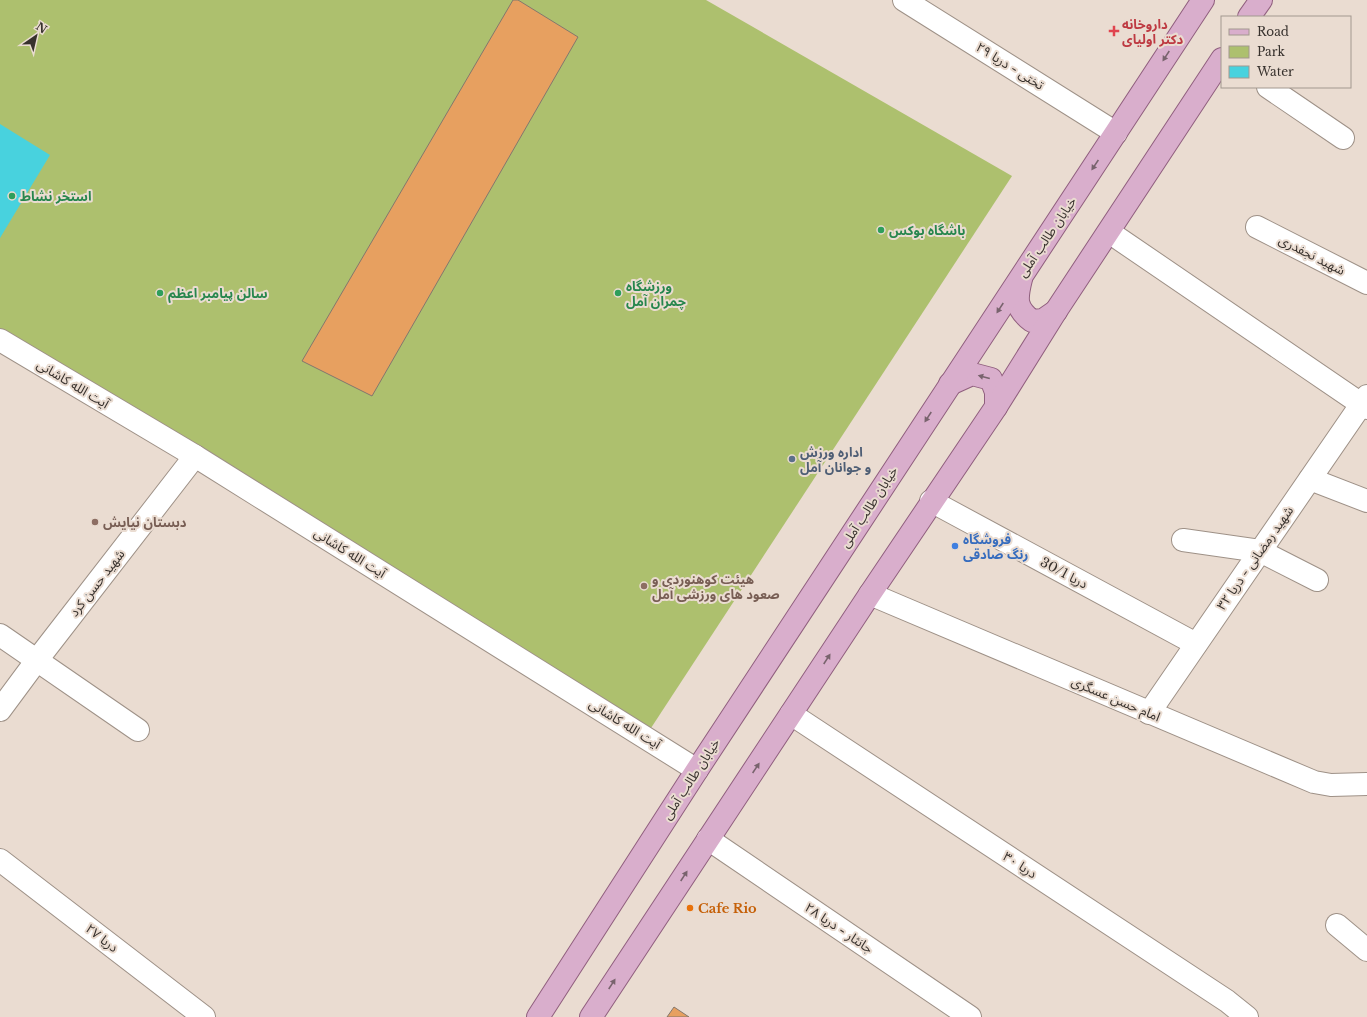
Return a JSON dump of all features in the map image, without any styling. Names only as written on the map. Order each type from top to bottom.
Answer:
[{"type":"main road","name":"خیابان طالب آملی","points":[[538,1017],[697,770],[1203,0]]},
{"type":"main road","points":[[1250,16],[1260,0]]},
{"type":"main road","points":[[591,1017],[996,406],[1056,311],[1221,61]]},
{"type":"main road","points":[[1022,274],[1017,299],[1018,305],[1024,315],[1032,321],[1043,320],[1056,311]]},
{"type":"main road","points":[[950,384],[972,374],[992,379],[996,392],[996,406]]},
{"type":"street","name":"تختی - دریا ۲۹","points":[[904,0],[1116,133]]},
{"type":"street","points":[[1269,88],[1343,138]]},
{"type":"street","name":"شهید نجفدری","points":[[1257,227],[1367,282]]},
{"type":"street","name":"شهید رمضانی - دریا ۳۲","points":[[1109,232],[1365,402],[1310,479],[1149,713]]},
{"type":"street","name":"آیت الله کاشانی","points":[[0,340],[195,456],[697,770]]},
{"type":"street","name":"شهید حسن کرد","points":[[0,710],[195,456]]},
{"type":"street","points":[[1310,479],[1367,501]]},
{"type":"street","name":"دریا 30/1","points":[[932,501],[1196,644]]},
{"type":"street","points":[[1183,540],[1260,551],[1317,580]]},
{"type":"street","name":"امام حسن عسگری","points":[[870,594],[1314,782],[1331,785],[1367,784]]},
{"type":"street","points":[[0,635],[138,730]]},
{"type":"street","name":"دریا ۳۰","points":[[791,714],[1221,997],[1247,1017]]},
{"type":"street","name":"جانثار - دریا ۲۸","points":[[708,839],[970,1017]]},
{"type":"street","name":"دریا ۲۷","points":[[0,860],[204,1017]]},
{"type":"street","points":[[1337,925],[1367,950]]},
{"type":"green space","points":[[0,0],[706,0],[1012,176],[651,728],[0,340]]},
{"type":"water","name":"استخر نشاط","points":[[0,124],[50,155],[0,238]]},
{"type":"building","points":[[513,0],[518,0],[578,37],[372,396],[302,361]]},
{"type":"building","points":[[674,1007],[689,1017],[667,1017]]},
{"type":"place","name":"داروخانه دکتر اولیای","points":[[1114,31]]},
{"type":"place","name":"استخر نشاط","points":[[12,196]]},
{"type":"place","name":"باشگاه‌ بوکس","points":[[881,230]]},
{"type":"place","name":"سالن پیامبر اعظم","points":[[160,293]]},
{"type":"place","name":"ورزشگاه چمران آمل","points":[[618,293]]},
{"type":"place","name":"اداره ورزش و جوانان آمل","points":[[792,459]]},
{"type":"place","name":"دبستان نیایش","points":[[95,522]]},
{"type":"place","name":"فروشگاه رنگ صادقی","points":[[955,546]]},
{"type":"place","name":"هیئت کوهنوردی و صعود های ورزشی آمل","points":[[644,586]]},
{"type":"place","name":"Cafe Rio","points":[[690,908]]}]
